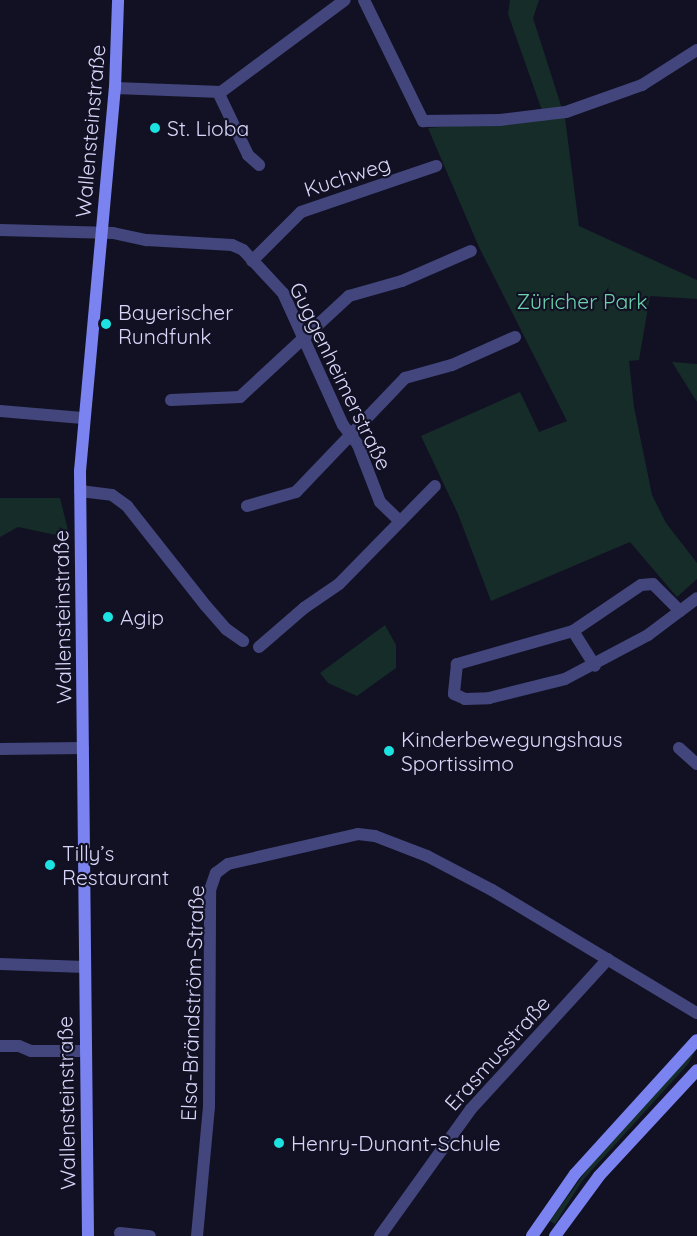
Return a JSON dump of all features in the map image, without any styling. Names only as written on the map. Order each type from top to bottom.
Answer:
[{"type":"street","name":"Wallensteinstraße","points":[[88,1236],[84,1051],[80,491],[83,418],[115,88],[118,0]]},
{"type":"street","points":[[115,88],[218,92],[345,0]]},
{"type":"street","points":[[364,0],[423,121],[500,120],[566,112],[642,85],[697,50]]},
{"type":"street","points":[[218,92],[248,155],[259,165]]},
{"type":"street","name":"Kuchweg","points":[[252,261],[301,212],[436,166]]},
{"type":"street","name":"Guggenheimerstraße","points":[[0,230],[101,232],[147,240],[232,245],[252,261],[283,293],[349,434],[358,445],[380,502],[400,521]]},
{"type":"street","points":[[171,400],[240,397],[303,336],[349,296],[402,282],[471,251]]},
{"type":"street","points":[[247,506],[296,492],[405,378],[452,365],[515,337]]},
{"type":"street","points":[[0,411],[83,418]]},
{"type":"street","points":[[259,647],[304,608],[339,585],[435,486]]},
{"type":"street","points":[[80,491],[112,495],[127,507],[219,622],[243,641]]},
{"type":"street","points":[[680,611],[653,584],[641,585],[573,631],[457,664],[454,694],[465,699],[512,694],[565,680],[596,666],[680,611],[697,598]]},
{"type":"street","points":[[573,631],[596,666]]},
{"type":"street","points":[[0,749],[83,748]]},
{"type":"street","points":[[679,748],[697,764]]},
{"type":"street","name":"Elsa-Brändström-Straße","points":[[197,1236],[209,1107],[210,890],[216,873],[228,864],[357,834],[375,836],[452,868],[697,1013]]},
{"type":"street","name":"Erasmusstraße","points":[[380,1236],[471,1109],[608,959]]},
{"type":"street","points":[[0,964],[85,967]]},
{"type":"street","points":[[532,1236],[575,1174],[697,1040]]},
{"type":"street","points":[[0,1046],[20,1046],[31,1051],[84,1051]]},
{"type":"street","points":[[555,1236],[599,1176],[697,1070]]},
{"type":"street","points":[[120,1233],[150,1236]]},
{"type":"green space","name":"Züricher Park","points":[[510,0],[539,0],[533,18],[565,118],[579,226],[697,280],[697,299],[650,296],[639,360],[629,361],[634,407],[652,495],[666,523],[697,563],[697,579],[677,597],[630,542],[491,601],[458,514],[421,436],[520,392],[539,432],[567,421],[479,247],[428,128],[545,119],[508,14]]},
{"type":"green space","points":[[672,362],[697,364],[697,402]]},
{"type":"green space","points":[[0,498],[60,498],[70,538],[18,527],[0,537]]},
{"type":"green space","points":[[385,625],[396,645],[396,668],[357,696],[328,683],[320,673]]},
{"type":"green space","points":[[697,1048],[688,1064],[582,1181],[555,1224],[550,1221],[589,1167]]},
{"type":"place","name":"St. Lioba","points":[[155,128]]},
{"type":"place","name":"Bayerischer Rundfunk","points":[[106,324]]},
{"type":"place","name":"Agip","points":[[108,617]]},
{"type":"place","name":"Kinderbewegungshaus Sportissimo","points":[[389,751]]},
{"type":"place","name":"Tilly’s Restaurant","points":[[50,865]]},
{"type":"place","name":"Henry-Dunant-Schule","points":[[279,1143]]}]
